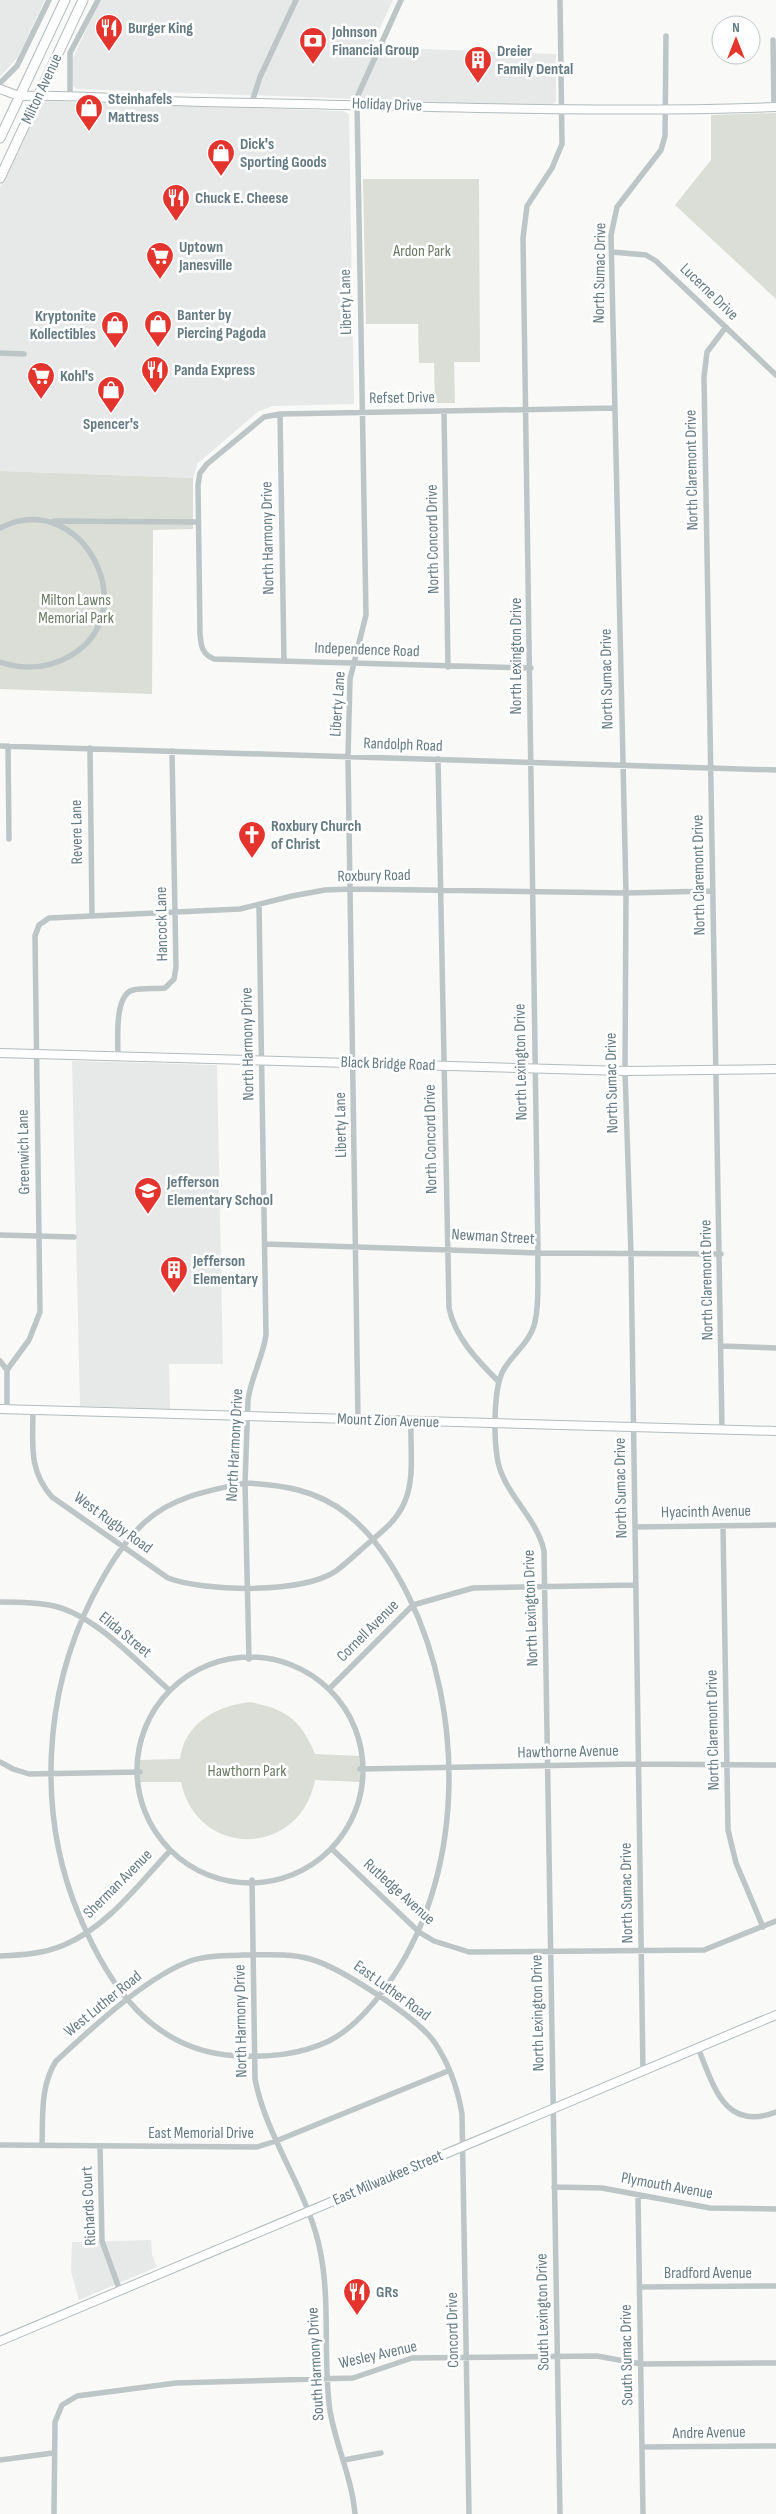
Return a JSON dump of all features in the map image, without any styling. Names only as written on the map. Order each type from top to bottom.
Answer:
[{"type":"main road","name":"Milton Avenue","points":[[0,138],[65,0]]},
{"type":"main road","name":"Milton Avenue","points":[[0,178],[84,0]]},
{"type":"main road","name":"Holiday Drive","points":[[0,89],[20,96],[201,102],[666,111],[775,107]]},
{"type":"main road","name":"Black Bridge Road","points":[[0,1053],[625,1071],[776,1069]]},
{"type":"main road","name":"Mount Zion Avenue","points":[[3,1409],[776,1431]]},
{"type":"main road","name":"East Milwaukee Street","points":[[0,2341],[776,2015]]},
{"type":"street","points":[[0,83],[17,66],[49,0]]},
{"type":"street","points":[[70,97],[70,53],[98,0]]},
{"type":"street","points":[[252,102],[260,77],[296,0]]},
{"type":"street","name":"Liberty Lane","points":[[358,1420],[357,1246],[348,757],[348,698],[354,663],[366,615],[357,104],[358,95],[400,0]]},
{"type":"street","name":"North Lexington Drive","points":[[553,2109],[546,1586],[541,1537],[501,1473],[497,1456],[496,1396],[498,1381],[504,1369],[530,1336],[535,1323],[538,1253],[524,221],[527,206],[534,192],[559,156],[562,144],[560,110],[560,0]]},
{"type":"street","name":"North Sumac Drive","points":[[643,2072],[636,1527],[631,1254],[625,1071],[626,893],[612,252],[613,221],[617,207],[661,150],[665,136],[666,36]]},
{"type":"street","points":[[773,40],[775,107]]},
{"type":"street","name":"Lucerne Drive","points":[[612,252],[646,255],[656,261],[776,375]]},
{"type":"street","name":"North Claremont Drive","points":[[722,1430],[704,364],[713,342],[726,327]]},
{"type":"street","points":[[0,353],[24,354]]},
{"type":"street","name":"Refset Drive","points":[[198,522],[198,485],[200,473],[207,464],[264,417],[280,414],[614,408]]},
{"type":"street","name":"North Concord Drive","points":[[444,411],[448,666]]},
{"type":"street","name":"North Harmony Drive","points":[[280,414],[284,661]]},
{"type":"street","points":[[0,528],[16,521],[198,522]]},
{"type":"street","points":[[1,664],[27,668],[44,667],[61,662],[86,644],[99,628],[104,592],[95,558],[76,537],[60,525],[40,521]]},
{"type":"street","points":[[76,537],[77,528],[83,522]]},
{"type":"street","name":"Independence Road","points":[[198,522],[200,634],[204,652],[214,659],[531,668]]},
{"type":"street","name":"Randolph Road","points":[[0,746],[438,760],[530,761],[623,767],[776,770]]},
{"type":"street","points":[[8,746],[9,839]]},
{"type":"street","name":"Revere Lane","points":[[90,748],[92,915]]},
{"type":"street","name":"Hancock Lane","points":[[118,1056],[120,1004],[124,996],[132,990],[165,988],[174,979],[176,967],[172,751]]},
{"type":"street","name":"North Concord Drive","points":[[438,760],[446,1248],[449,1308],[452,1325],[459,1337],[498,1381]]},
{"type":"street","name":"Roxbury Road","points":[[39,925],[49,918],[92,915],[175,914],[240,909],[300,894],[351,889],[626,893],[713,891]]},
{"type":"street","name":"North Harmony Drive","points":[[249,1659],[245,1483],[248,1417],[250,1386],[264,1348],[266,1334],[259,905]]},
{"type":"street","name":"Greenwich Lane","points":[[7,1370],[29,1340],[40,1312],[35,936],[39,925]]},
{"type":"street","points":[[0,1235],[74,1237]]},
{"type":"street","name":"Newman Street","points":[[265,1244],[446,1248],[538,1253],[720,1254]]},
{"type":"street","points":[[721,1346],[776,1348]]},
{"type":"street","points":[[0,1361],[7,1370],[3,1409]]},
{"type":"street","name":"West Rugby Road","points":[[33,1410],[33,1457],[42,1485],[52,1497],[154,1570],[183,1584],[247,1588],[289,1586],[320,1578],[335,1571],[394,1521],[406,1501],[410,1480],[411,1422]]},
{"type":"street","points":[[245,1483],[281,1485],[317,1496],[347,1514],[373,1539],[413,1604],[427,1638],[439,1680],[446,1717],[449,1767],[441,1858],[432,1894],[418,1932],[397,1972],[379,1997],[358,2019],[324,2043],[290,2054],[254,2056],[210,2053],[178,2042],[146,2021],[127,2000],[97,1955],[86,1934],[66,1883],[56,1832],[51,1772],[52,1737],[60,1686],[68,1656],[82,1618],[100,1582],[122,1547],[147,1520],[187,1496],[245,1483]]},
{"type":"street","name":"Hyacinth Avenue","points":[[636,1527],[776,1525]]},
{"type":"street","name":"North Claremont Drive","points":[[723,1526],[728,1830],[731,1847],[763,1927]]},
{"type":"street","name":"Cornell Avenue","points":[[331,1687],[413,1604],[473,1588],[636,1585]]},
{"type":"street","name":"Elida Street","points":[[0,1602],[29,1602],[55,1606],[82,1618],[99,1629],[168,1689]]},
{"type":"street","points":[[249,1659],[292,1664],[314,1675],[331,1687],[342,1701],[353,1722],[359,1744],[360,1769],[360,1788],[356,1809],[347,1831],[333,1850],[309,1868],[293,1875],[252,1880],[213,1877],[185,1864],[169,1852],[150,1824],[143,1801],[140,1772],[140,1751],[144,1729],[154,1708],[168,1689],[186,1675],[206,1665],[249,1659]]},
{"type":"street","points":[[0,1762],[21,1772],[140,1772]]},
{"type":"street","name":"Hawthorne Avenue","points":[[360,1769],[638,1764],[776,1765]]},
{"type":"street","name":"Rutledge Avenue","points":[[333,1850],[418,1932],[434,1942],[469,1952],[551,1953],[704,1950],[776,1921]]},
{"type":"street","name":"Sherman Avenue","points":[[0,1956],[46,1951],[64,1946],[86,1934],[110,1914],[169,1852]]},
{"type":"street","name":"North Harmony Drive","points":[[252,1880],[254,2056],[258,2094],[276,2142],[307,2212]]},
{"type":"street","name":"East Luther Road","points":[[253,1955],[293,1956],[326,1964],[342,1972],[379,1997],[428,2035],[441,2053],[459,2097],[463,2146]]},
{"type":"street","name":"West Luther Road","points":[[42,2146],[44,2088],[48,2073],[56,2061],[127,2000],[159,1976],[192,1960],[214,1956],[253,1955]]},
{"type":"street","points":[[698,2048],[718,2096],[730,2110],[751,2118],[776,2112]]},
{"type":"street","name":"East Memorial Drive","points":[[0,2145],[250,2148],[276,2142],[448,2071]]},
{"type":"street","name":"South Lexington Drive","points":[[553,2109],[560,2514]]},
{"type":"street","name":"Richards Court","points":[[100,2146],[102,2241],[120,2290]]},
{"type":"street","name":"Concord Drive","points":[[463,2146],[469,2514]]},
{"type":"street","name":"Plymouth Avenue","points":[[554,2187],[590,2187],[710,2208],[776,2209]]},
{"type":"street","name":"South Sumac Drive","points":[[638,2195],[643,2514]]},
{"type":"street","name":"South Harmony Drive","points":[[307,2212],[318,2239],[325,2274],[328,2380],[333,2428],[344,2460],[355,2514]]},
{"type":"street","name":"Bradford Avenue","points":[[640,2287],[776,2286]]},
{"type":"street","name":"Wesley Avenue","points":[[54,2514],[53,2453],[56,2414],[69,2399],[77,2396],[176,2383],[328,2380],[369,2374],[412,2358],[597,2356],[641,2364],[776,2363]]},
{"type":"street","name":"Andre Avenue","points":[[642,2447],[776,2446]]},
{"type":"street","points":[[344,2460],[381,2452]]},
{"type":"street","points":[[0,2460],[53,2453]]},
{"type":"shaded area","points":[[0,0],[45,0],[18,57],[0,77]]},
{"type":"shaded area","points":[[100,0],[393,0],[371,47],[556,54],[556,102],[550,106],[78,89],[73,86],[72,60]]},
{"type":"shaded area","points":[[46,101],[343,111],[349,114],[354,404],[273,406],[259,411],[197,464],[193,478],[0,471],[0,187],[37,107]]},
{"type":"shaded area","name":"Jefferson Elementary School","points":[[72,1061],[217,1065],[223,1364],[169,1364],[170,1409],[80,1406]]},
{"type":"shaded area","points":[[151,2240],[152,2255],[157,2267],[79,2300],[71,2272],[72,2242]]},
{"type":"green space","points":[[776,113],[776,299],[675,205],[711,160],[711,115]]},
{"type":"green space","name":"Ardon Park","points":[[363,179],[479,179],[480,362],[454,362],[455,403],[435,403],[434,363],[419,363],[418,324],[366,324]]},
{"type":"green space","name":"Milton Lawns Memorial Park","points":[[0,471],[193,478],[193,529],[153,530],[152,694],[0,689]]},
{"type":"green space","name":"Hawthorn Park","points":[[250,1702],[273,1708],[291,1718],[298,1724],[310,1742],[315,1754],[360,1756],[360,1782],[315,1780],[306,1806],[290,1824],[270,1835],[248,1839],[226,1836],[207,1825],[191,1807],[181,1782],[140,1782],[140,1760],[180,1759],[188,1735],[204,1718],[226,1707]]},
{"type":"place","name":"Burger King","points":[[109,52]]},
{"type":"place","name":"Johnson Financial Group","points":[[313,65]]},
{"type":"place","name":"Dreier Family Dental","points":[[478,84]]},
{"type":"place","name":"Steinhafels Mattress","points":[[89,132]]},
{"type":"place","name":"Dick's Sporting Goods","points":[[221,177]]},
{"type":"place","name":"Chuck E. Cheese","points":[[176,222]]},
{"type":"place","name":"Uptown Janesville","points":[[160,280]]},
{"type":"place","name":"Banter by Piercing Pagoda","points":[[158,348]]},
{"type":"place","name":"Kryptonite Kollectibles","points":[[115,349]]},
{"type":"place","name":"Panda Express","points":[[155,394]]},
{"type":"place","name":"Kohl's","points":[[41,400]]},
{"type":"place","name":"Spencer's","points":[[111,414]]},
{"type":"place","name":"Roxbury Church of Christ","points":[[252,859]]},
{"type":"place","name":"Jefferson Elementary School","points":[[148,1215]]},
{"type":"place","name":"Jefferson Elementary","points":[[174,1294]]},
{"type":"place","name":"GRs","points":[[357,2316]]}]
